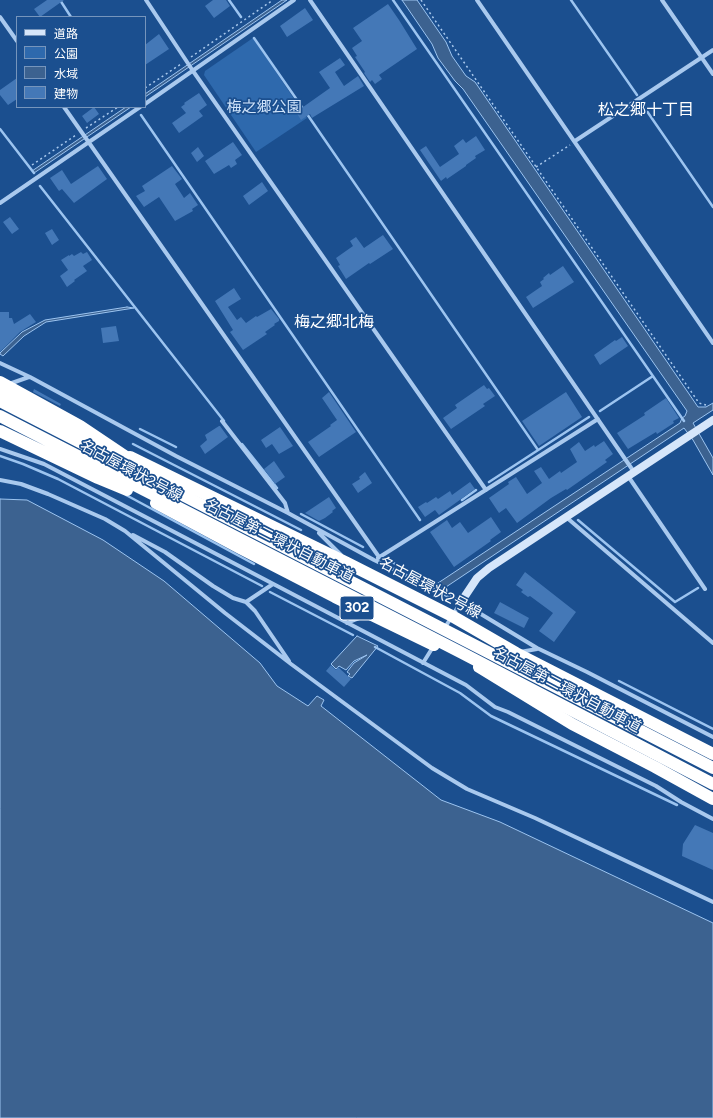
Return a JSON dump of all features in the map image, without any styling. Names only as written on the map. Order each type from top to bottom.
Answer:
[{"type":"highway","points":[[0,382],[80,426],[191,500]]},
{"type":"highway","name":"名古屋環状2号線","points":[[0,392],[119,452],[348,563],[452,616],[516,653],[713,754]]},
{"type":"highway","name":"名古屋第二環状自動車道","points":[[0,401],[713,768]]},
{"type":"highway","name":"名古屋第二環状自動車道","points":[[0,416],[462,653],[713,784]]},
{"type":"highway","name":"名古屋環状2号線","points":[[0,420],[240,548],[370,614],[474,664],[572,724],[713,799]]},
{"type":"highway","points":[[0,431],[98,478],[192,515]]},
{"type":"street","points":[[146,0],[192,69],[486,490]]},
{"type":"street","points":[[146,103],[192,69],[294,0]]},
{"type":"street","points":[[310,0],[624,457],[631,472],[705,589]]},
{"type":"street","points":[[478,0],[713,343]]},
{"type":"street","points":[[662,0],[713,74]]},
{"type":"street","points":[[0,17],[16,40]]},
{"type":"street","points":[[575,142],[713,50]]},
{"type":"street","points":[[65,108],[379,557]]},
{"type":"street","points":[[0,203],[88,141],[138,108]]},
{"type":"street","points":[[0,362],[374,560],[461,602],[537,648],[588,672],[713,737]]},
{"type":"street","points":[[0,386],[30,377]]},
{"type":"street","points":[[374,560],[598,419]]},
{"type":"street","points":[[423,663],[477,578],[489,568],[631,472],[713,420]]},
{"type":"street","points":[[222,421],[285,502],[288,514]]},
{"type":"street","points":[[0,449],[44,464],[466,685],[495,708],[508,712],[656,786],[681,802],[713,819]]},
{"type":"street","points":[[0,480],[21,484],[106,519],[165,552],[213,586],[233,598],[246,602],[291,664]]},
{"type":"street","points":[[566,517],[713,643]]},
{"type":"street","points":[[309,525],[324,537],[348,563]]},
{"type":"street","points":[[125,531],[225,613],[291,664],[432,768],[467,789],[535,818],[713,902]]},
{"type":"street","points":[[246,602],[273,584]]},
{"type":"street","points":[[347,623],[370,614]]},
{"type":"street","points":[[516,653],[537,648]]},
{"type":"path","points":[[146,87],[187,61],[273,0]]},
{"type":"path","points":[[421,0],[699,403],[706,405]]},
{"type":"path","points":[[32,165],[82,133],[117,108]]},
{"type":"path","points":[[536,167],[575,142]]},
{"type":"green space","name":"梅之郷公園","points":[[253,38],[307,118],[256,152],[204,75],[205,71]]},
{"type":"water","points":[[282,0],[287,0],[146,96],[146,93]]},
{"type":"water","points":[[402,0],[417,0],[446,42],[452,56],[466,76],[475,82],[698,407],[706,407],[713,403],[713,410],[693,423],[713,458],[713,475],[693,440],[684,428],[443,589],[435,585],[680,423],[687,411],[463,89],[455,81],[438,58],[432,44]]},
{"type":"water","points":[[125,108],[130,108],[34,173],[32,171]]},
{"type":"water","points":[[127,307],[134,308],[46,322],[24,336],[3,356],[0,354],[22,332],[45,320]]},
{"type":"water","points":[[0,499],[27,500],[103,540],[164,581],[260,663],[277,686],[308,706],[317,696],[324,700],[321,706],[441,800],[500,822],[713,923],[713,1118],[0,1118]]},
{"type":"water","points":[[357,636],[378,646],[352,678],[348,676],[350,674],[347,672],[354,663],[367,655],[354,661],[346,670],[339,666],[336,669],[331,664]]},
{"type":"building","points":[[47,0],[64,0],[41,16],[39,16],[34,9]]},
{"type":"building","points":[[213,0],[226,0],[230,6],[214,18],[205,6]]},
{"type":"building","points":[[388,4],[417,49],[379,75],[382,79],[375,84],[372,80],[370,82],[355,57],[357,56],[352,48],[362,41],[353,28]]},
{"type":"building","points":[[305,8],[313,20],[287,37],[280,26]]},
{"type":"building","points":[[159,34],[169,49],[146,64],[146,44]]},
{"type":"building","points":[[340,58],[345,65],[335,72],[344,86],[358,76],[364,86],[312,118],[310,114],[301,120],[296,112],[330,88],[319,72]]},
{"type":"building","points":[[16,79],[16,100],[8,105],[0,95],[0,90]]},
{"type":"building","points":[[199,93],[207,105],[199,111],[203,116],[179,133],[172,123],[186,113],[181,107],[185,104],[184,103]]},
{"type":"building","points":[[93,108],[95,108],[99,114],[87,123],[82,116]]},
{"type":"building","points":[[476,136],[485,150],[475,156],[476,158],[466,166],[447,179],[446,177],[441,181],[420,150],[426,146],[440,167],[459,154],[454,146],[463,139],[466,143]]},
{"type":"building","points":[[233,142],[242,155],[235,160],[237,164],[231,168],[229,165],[214,174],[205,161]]},
{"type":"building","points":[[198,147],[204,156],[197,162],[191,153]]},
{"type":"building","points":[[98,166],[107,179],[74,203],[62,189],[59,191],[50,178],[62,170],[71,184]]},
{"type":"building","points":[[172,166],[182,179],[175,184],[184,198],[190,193],[198,205],[192,209],[193,211],[175,221],[159,197],[144,207],[136,196],[145,191],[142,186]]},
{"type":"building","points":[[262,182],[268,191],[249,205],[243,196]]},
{"type":"building","points":[[10,217],[19,229],[12,234],[3,222]]},
{"type":"building","points":[[52,229],[59,240],[52,245],[45,233]]},
{"type":"building","points":[[383,235],[393,249],[346,279],[338,266],[340,265],[336,258],[353,246],[350,241],[356,237],[364,248]]},
{"type":"building","points":[[81,252],[83,254],[87,252],[92,260],[83,266],[87,271],[67,287],[60,276],[68,270],[61,260],[69,255],[72,254],[74,256]]},
{"type":"building","points":[[563,266],[574,282],[533,308],[526,297],[542,286],[540,282],[544,279],[543,278],[549,273],[550,275]]},
{"type":"building","points":[[234,288],[241,299],[228,307],[237,320],[241,317],[246,323],[256,316],[257,317],[271,309],[279,319],[279,321],[274,324],[275,325],[265,332],[267,334],[243,350],[230,332],[233,330],[215,301]]},
{"type":"building","points":[[0,312],[9,312],[9,318],[12,318],[14,324],[30,314],[36,322],[20,332],[0,352]]},
{"type":"building","points":[[116,326],[119,341],[103,343],[101,328]]},
{"type":"building","points":[[622,337],[628,346],[600,365],[594,355],[615,340],[616,341]]},
{"type":"building","points":[[484,385],[487,389],[489,388],[495,396],[483,404],[485,406],[451,429],[443,418],[457,408],[455,405]]},
{"type":"building","points":[[34,389],[61,404],[60,406],[33,392]]},
{"type":"building","points":[[329,392],[356,432],[319,457],[308,442],[337,420],[322,398]]},
{"type":"building","points":[[566,392],[582,417],[539,446],[522,421]]},
{"type":"building","points":[[666,398],[679,418],[657,434],[656,432],[628,449],[617,433],[645,415],[644,413]]},
{"type":"building","points":[[219,426],[228,437],[205,454],[200,446],[207,440],[205,435]]},
{"type":"building","points":[[280,427],[293,446],[279,454],[272,444],[266,448],[261,440]]},
{"type":"building","points":[[604,441],[613,454],[605,460],[607,462],[567,490],[566,489],[551,498],[517,523],[506,508],[499,513],[489,498],[509,484],[508,482],[516,477],[527,494],[542,483],[534,471],[541,467],[549,479],[577,462],[570,449],[579,442],[585,451]]},
{"type":"building","points":[[274,461],[285,477],[275,484],[264,469]]},
{"type":"building","points":[[365,472],[372,483],[358,493],[352,484],[360,479],[359,477]]},
{"type":"building","points":[[470,482],[475,489],[439,515],[435,510],[425,517],[418,507],[436,497],[438,499],[450,491],[452,495]]},
{"type":"building","points":[[329,497],[336,508],[325,518],[319,521],[305,513]]},
{"type":"building","points":[[491,517],[501,532],[490,540],[491,541],[454,567],[430,532],[447,520],[452,528],[460,522],[468,533]]},
{"type":"building","points":[[525,572],[576,612],[554,642],[539,631],[553,613],[530,596],[528,597],[521,592],[523,590],[516,585]]},
{"type":"building","points":[[500,602],[529,618],[524,628],[494,613]]},
{"type":"building","points":[[331,665],[336,670],[338,667],[351,679],[344,687],[326,671]]},
{"type":"building","points":[[695,825],[713,833],[713,870],[682,856],[683,844]]},
{"type":"waterway","points":[[60,0],[70,16]]},
{"type":"waterway","points":[[229,0],[241,17]]},
{"type":"waterway","points":[[393,0],[684,421]]},
{"type":"waterway","points":[[571,0],[637,95]]},
{"type":"waterway","points":[[254,38],[304,110]]},
{"type":"waterway","points":[[642,104],[713,207]]},
{"type":"waterway","points":[[307,114],[538,450]]},
{"type":"waterway","points":[[141,115],[420,520]]},
{"type":"waterway","points":[[0,129],[34,173]]},
{"type":"waterway","points":[[40,186],[224,421]]},
{"type":"waterway","points":[[600,411],[653,376]]},
{"type":"waterway","points":[[489,482],[589,417]]},
{"type":"waterway","points":[[140,429],[176,447]]},
{"type":"waterway","points":[[133,444],[301,530]]},
{"type":"waterway","points":[[242,444],[277,488]]},
{"type":"waterway","points":[[0,456],[58,479],[262,586]]},
{"type":"waterway","points":[[462,500],[476,490]]},
{"type":"waterway","points":[[126,495],[254,564]]},
{"type":"waterway","points":[[301,514],[363,547]]},
{"type":"waterway","points":[[578,520],[675,602],[698,588]]},
{"type":"waterway","points":[[386,559],[435,585]]},
{"type":"waterway","points":[[270,592],[353,635]]},
{"type":"waterway","points":[[375,647],[460,693],[491,716],[677,805]]},
{"type":"waterway","points":[[619,681],[713,729]]},
{"type":"district","name":"松之郷十丁目","points":[[646,110]]},
{"type":"district","name":"梅之郷北梅","points":[[334,322]]}]
